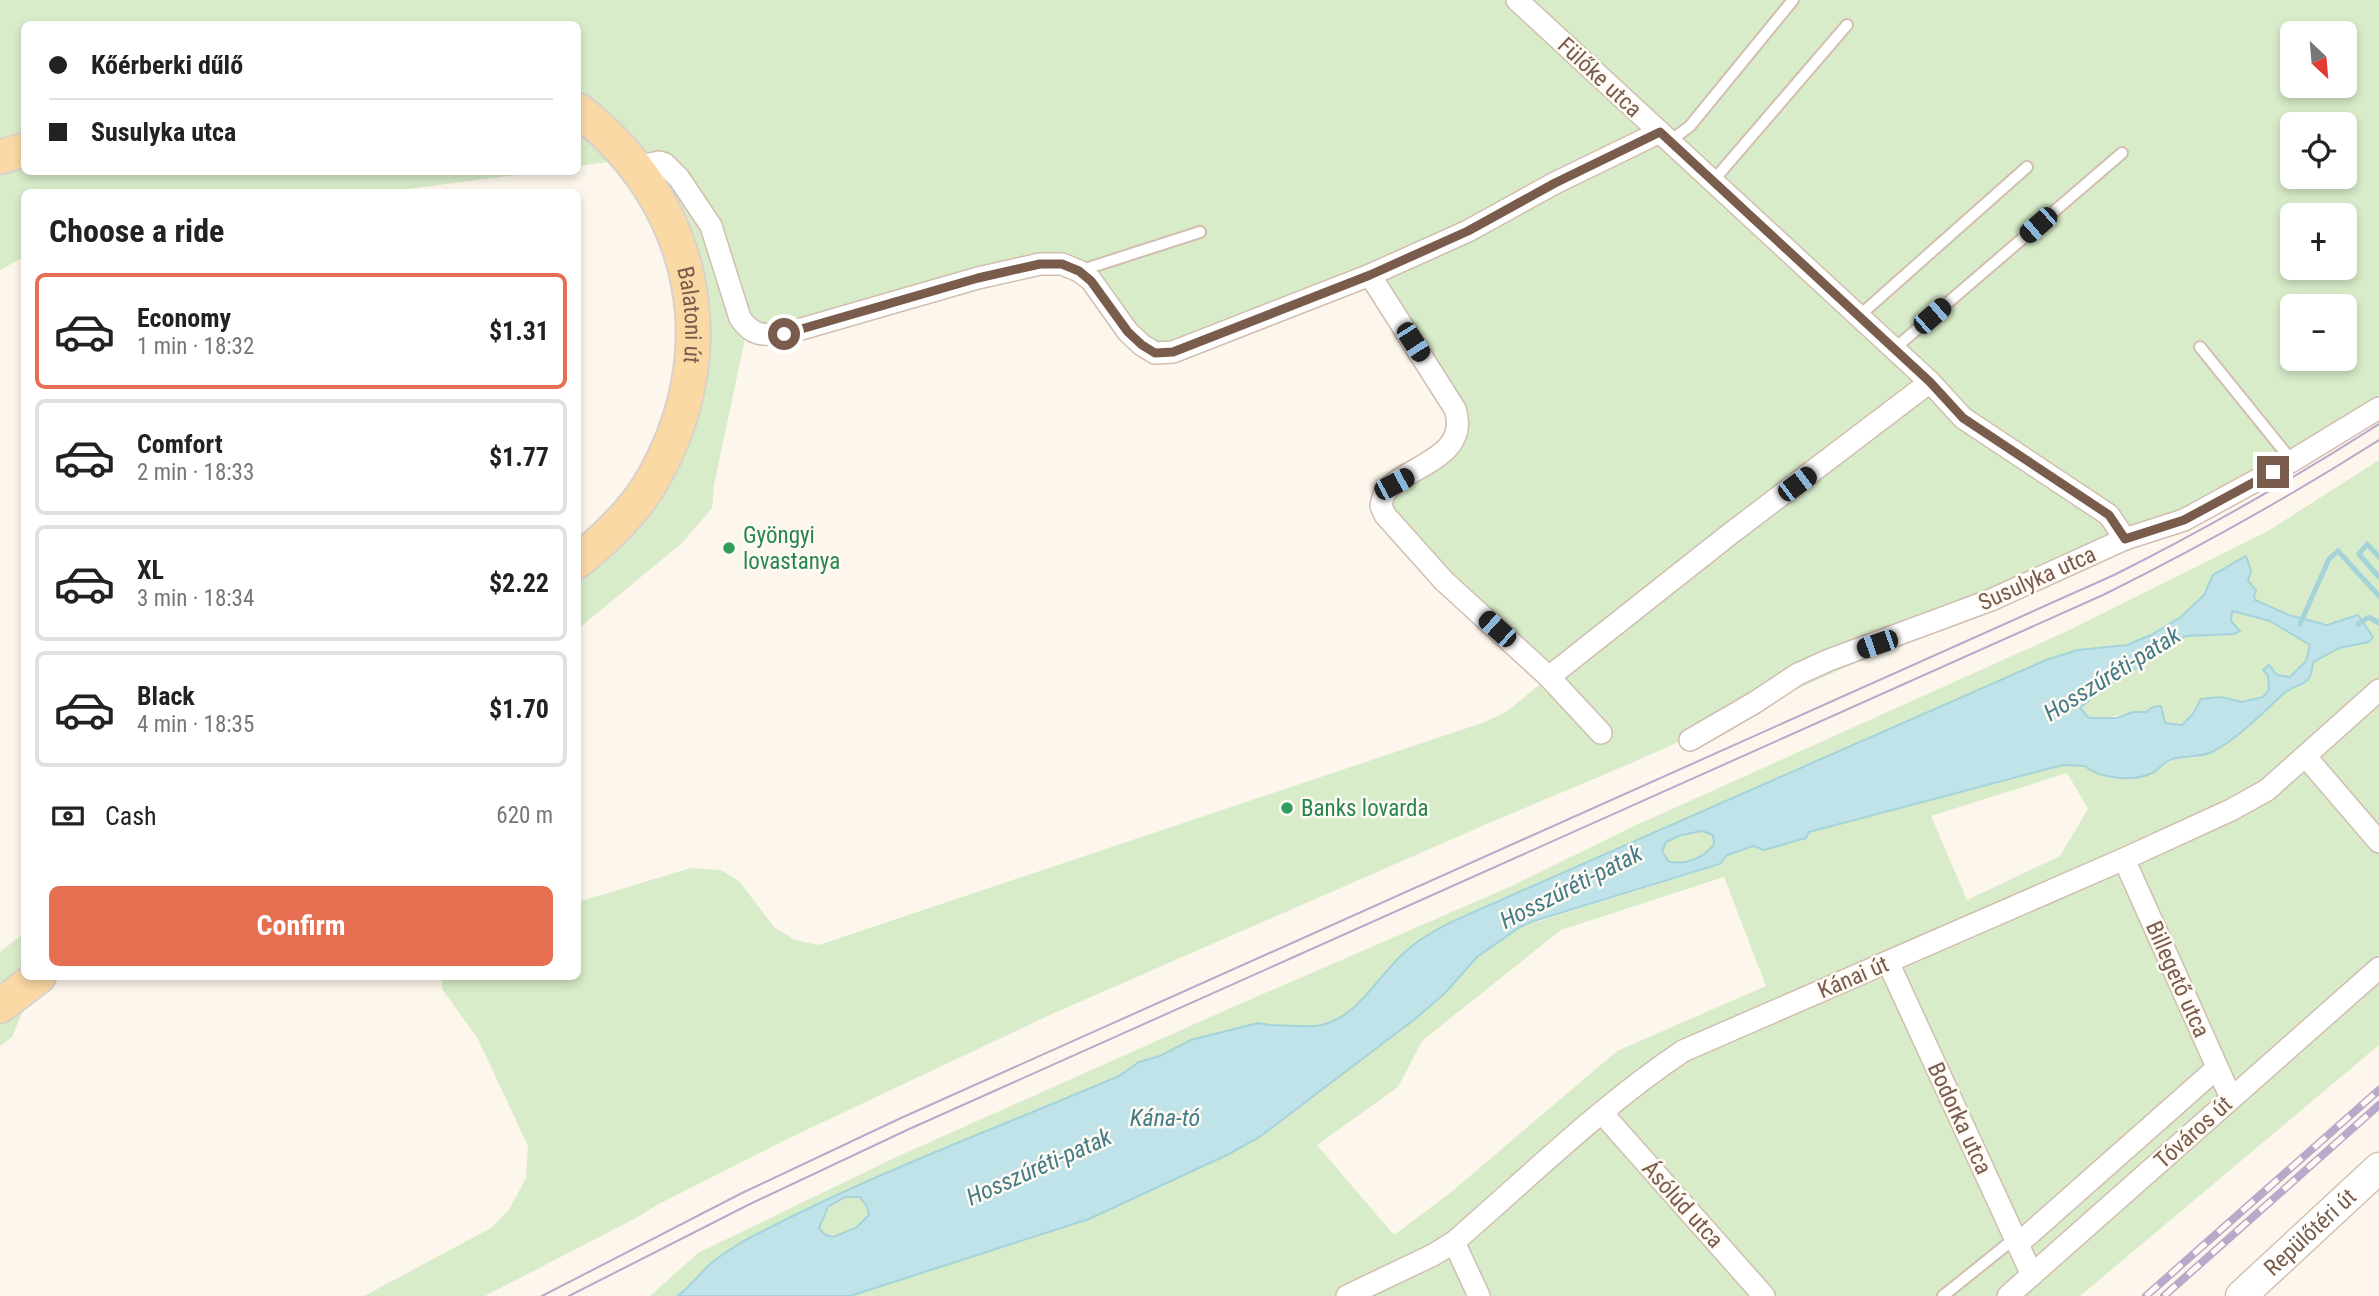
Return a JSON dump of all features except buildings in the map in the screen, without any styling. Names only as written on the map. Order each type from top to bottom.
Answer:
[{"type":"main road","name":"Balatoni út","points":[[581,112],[605,132],[638,170],[667,216],[691,293],[695,346],[691,374],[671,444],[649,485],[626,517],[581,558]]},
{"type":"main road","points":[[0,157],[21,151]]},
{"type":"main road","points":[[0,1006],[34,980]]},
{"type":"street","name":"Fülőke utca","points":[[1523,3],[1930,382],[1963,418],[2109,515],[2125,539]]},
{"type":"street","points":[[638,170],[659,162],[665,164],[679,178],[711,226],[740,318],[747,328],[762,335],[784,334],[978,278],[1040,264],[1062,264],[1079,271],[1091,281],[1128,332],[1155,353],[1173,352],[1370,275],[1468,231],[1555,183],[1665,136]]},
{"type":"street","points":[[1370,275],[1455,409],[1459,420],[1452,441],[1439,457],[1384,493],[1381,506],[1385,515],[1444,581],[1549,677],[1601,733]]},
{"type":"street","points":[[1549,677],[1730,534],[1930,382]]},
{"type":"street","name":"Susulyka utca","points":[[1690,740],[1798,674],[1829,660],[1991,600],[2125,539],[2184,520],[2292,461],[2379,408]]},
{"type":"street","name":"Kánai út","points":[[1347,1296],[1454,1242],[1602,1113],[1650,1073],[1683,1051],[2124,859],[2242,804],[2266,790],[2306,757],[2379,690]]},
{"type":"street","points":[[2306,757],[2379,842]]},
{"type":"street","name":"Billegető utca","points":[[2124,859],[2231,1098]]},
{"type":"street","name":"Bodorka utca","points":[[1888,962],[2032,1275]]},
{"type":"street","name":"Tóváros út","points":[[2008,1296],[2379,968]]},
{"type":"street","points":[[2016,1241],[2217,1068]]},
{"type":"street","name":"Ásólúd utca","points":[[1602,1113],[1764,1296]]},
{"type":"street","name":"Repülőtéri út","points":[[2241,1296],[2379,1168]]},
{"type":"street","points":[[1454,1242],[1479,1296]]},
{"type":"lane","points":[[1665,136],[1690,126],[1793,0]]},
{"type":"lane","points":[[1713,181],[1847,25]]},
{"type":"lane","points":[[1894,349],[2122,153]]},
{"type":"lane","points":[[1859,316],[2027,167]]},
{"type":"lane","points":[[1079,271],[1200,232]]},
{"type":"lane","points":[[2200,346],[2292,461]]},
{"type":"lane","points":[[1943,1296],[2016,1241]]},
{"type":"green space","points":[[0,0],[2379,0],[2379,408],[2292,461],[1880,652],[1627,765],[1052,1014],[783,1141],[485,1296],[364,1296],[491,1228],[509,1210],[526,1178],[528,1146],[478,1039],[442,989],[442,980],[581,980],[581,901],[691,868],[721,870],[739,881],[774,927],[795,940],[819,945],[1482,723],[1506,712],[1549,677],[1381,506],[1423,468],[1459,420],[1370,275],[1155,353],[1062,264],[784,334],[747,329],[714,485],[712,508],[682,543],[581,627],[581,571],[644,519],[672,480],[697,415],[706,372],[630,159],[581,166],[581,21],[21,21],[21,175],[517,175],[408,189],[21,189],[21,259],[0,270]]},
{"type":"green space","points":[[2379,460],[2379,1045],[2080,1296],[850,1296],[1082,1222],[1245,1146],[1415,1019],[1445,993],[1477,957],[1520,927],[1720,865],[1727,855],[1753,846],[1764,850],[1806,838],[1809,832],[2047,769],[2081,765],[2105,775],[2135,776],[2154,772],[2178,758],[2196,758],[2312,674],[2312,662],[2339,648],[2369,642],[2372,633],[2357,622],[2312,622],[2255,600],[2254,597],[2205,589],[2204,595],[2172,624],[2144,639],[2120,646],[2078,650],[2046,660],[1456,920],[1406,951],[1358,1004],[1335,1020],[1312,1026],[1258,1023],[1191,1040],[1160,1056],[1139,1062],[1119,1076],[869,1180],[740,1243],[677,1296],[650,1296],[698,1253],[892,1159],[1514,885],[1632,827],[2063,633],[2268,531]],"holes":[[[2067,773],[2088,809],[2060,856],[1967,900],[1931,816]],[[1724,877],[1766,986],[1617,1051],[1450,1193],[1394,1235],[1317,1145],[1398,1087],[1422,1041],[1561,930]]]},
{"type":"green space","points":[[2232,611],[2270,621],[2310,645],[2306,661],[2290,677],[2263,671],[2268,676],[2269,689],[2263,697],[2241,702],[2221,697],[2202,699],[2182,725],[2165,723],[2153,707],[2145,711],[2095,718],[2089,718],[2079,708],[2100,691],[2186,636],[2233,634],[2240,630],[2231,621]]},
{"type":"green space","points":[[1702,830],[1713,835],[1714,844],[1710,849],[1687,862],[1668,861],[1662,851],[1666,842]]},
{"type":"green space","points":[[21,935],[21,980],[36,980],[12,1037],[0,1046],[0,952]]},
{"type":"green space","points":[[860,1196],[869,1215],[856,1228],[833,1237],[825,1235],[819,1228],[830,1208],[838,1200]]},
{"type":"water","name":"Kána-tó","points":[[2246,556],[2251,571],[2248,581],[2256,590],[2255,600],[2289,615],[2327,625],[2358,615],[2373,637],[2369,642],[2339,648],[2313,662],[2310,676],[2304,683],[2283,694],[2249,726],[2221,747],[2206,754],[2170,760],[2145,776],[2117,778],[2099,774],[2085,766],[2063,765],[1809,832],[1806,838],[1764,850],[1753,846],[1727,855],[1720,864],[1520,927],[1477,957],[1445,993],[1415,1019],[1258,1138],[1089,1219],[850,1296],[677,1296],[720,1257],[788,1218],[881,1175],[1119,1076],[1139,1062],[1160,1056],[1191,1040],[1258,1023],[1312,1026],[1335,1020],[1358,1004],[1406,951],[1443,927],[2046,660],[2078,650],[2127,645],[2151,635],[2181,617],[2204,595],[2213,575]],"holes":[[[2232,611],[2270,621],[2310,645],[2306,661],[2290,677],[2277,675],[2269,665],[2263,670],[2268,676],[2269,689],[2263,697],[2241,702],[2221,697],[2201,699],[2193,714],[2182,725],[2165,723],[2161,706],[2117,718],[2089,718],[2080,708],[2100,691],[2186,636],[2234,634],[2240,631],[2231,621]],[[1702,831],[1713,835],[1714,844],[1693,860],[1668,861],[1662,851],[1666,842],[1681,835]],[[845,1197],[860,1197],[869,1215],[856,1228],[833,1237],[825,1235],[819,1228],[828,1207]]]},
{"type":"waterway","points":[[2379,557],[2367,544],[2359,554],[2379,577]]},
{"type":"waterway","points":[[2300,624],[2329,559],[2338,551],[2379,596]]},
{"type":"waterway","name":"Hosszúréti-patak","points":[[2358,624],[2369,617],[2379,623]]},
{"type":"tram line","points":[[542,1296],[742,1193],[901,1118],[2114,575],[2249,503],[2379,424]]},
{"type":"tram line","points":[[569,1296],[748,1205],[907,1130],[2103,595],[2243,521],[2379,440]]},
{"type":"railway","points":[[2146,1296],[2379,1090]]},
{"type":"railway","points":[[2164,1296],[2379,1105]]},
{"type":"place","name":"Gyöngyi lovastanya","points":[[729,548]]},
{"type":"place","name":"Banks lovarda","points":[[1287,808]]},
{"type":"route","points":[[784,334],[978,278],[1040,264],[1062,264],[1079,271],[1091,281],[1128,332],[1142,345],[1155,353],[1173,352],[1370,275],[1468,231],[1555,183],[1660,132],[1930,382],[1963,418],[2109,515],[2125,539],[2184,520],[2273,472]]}]
